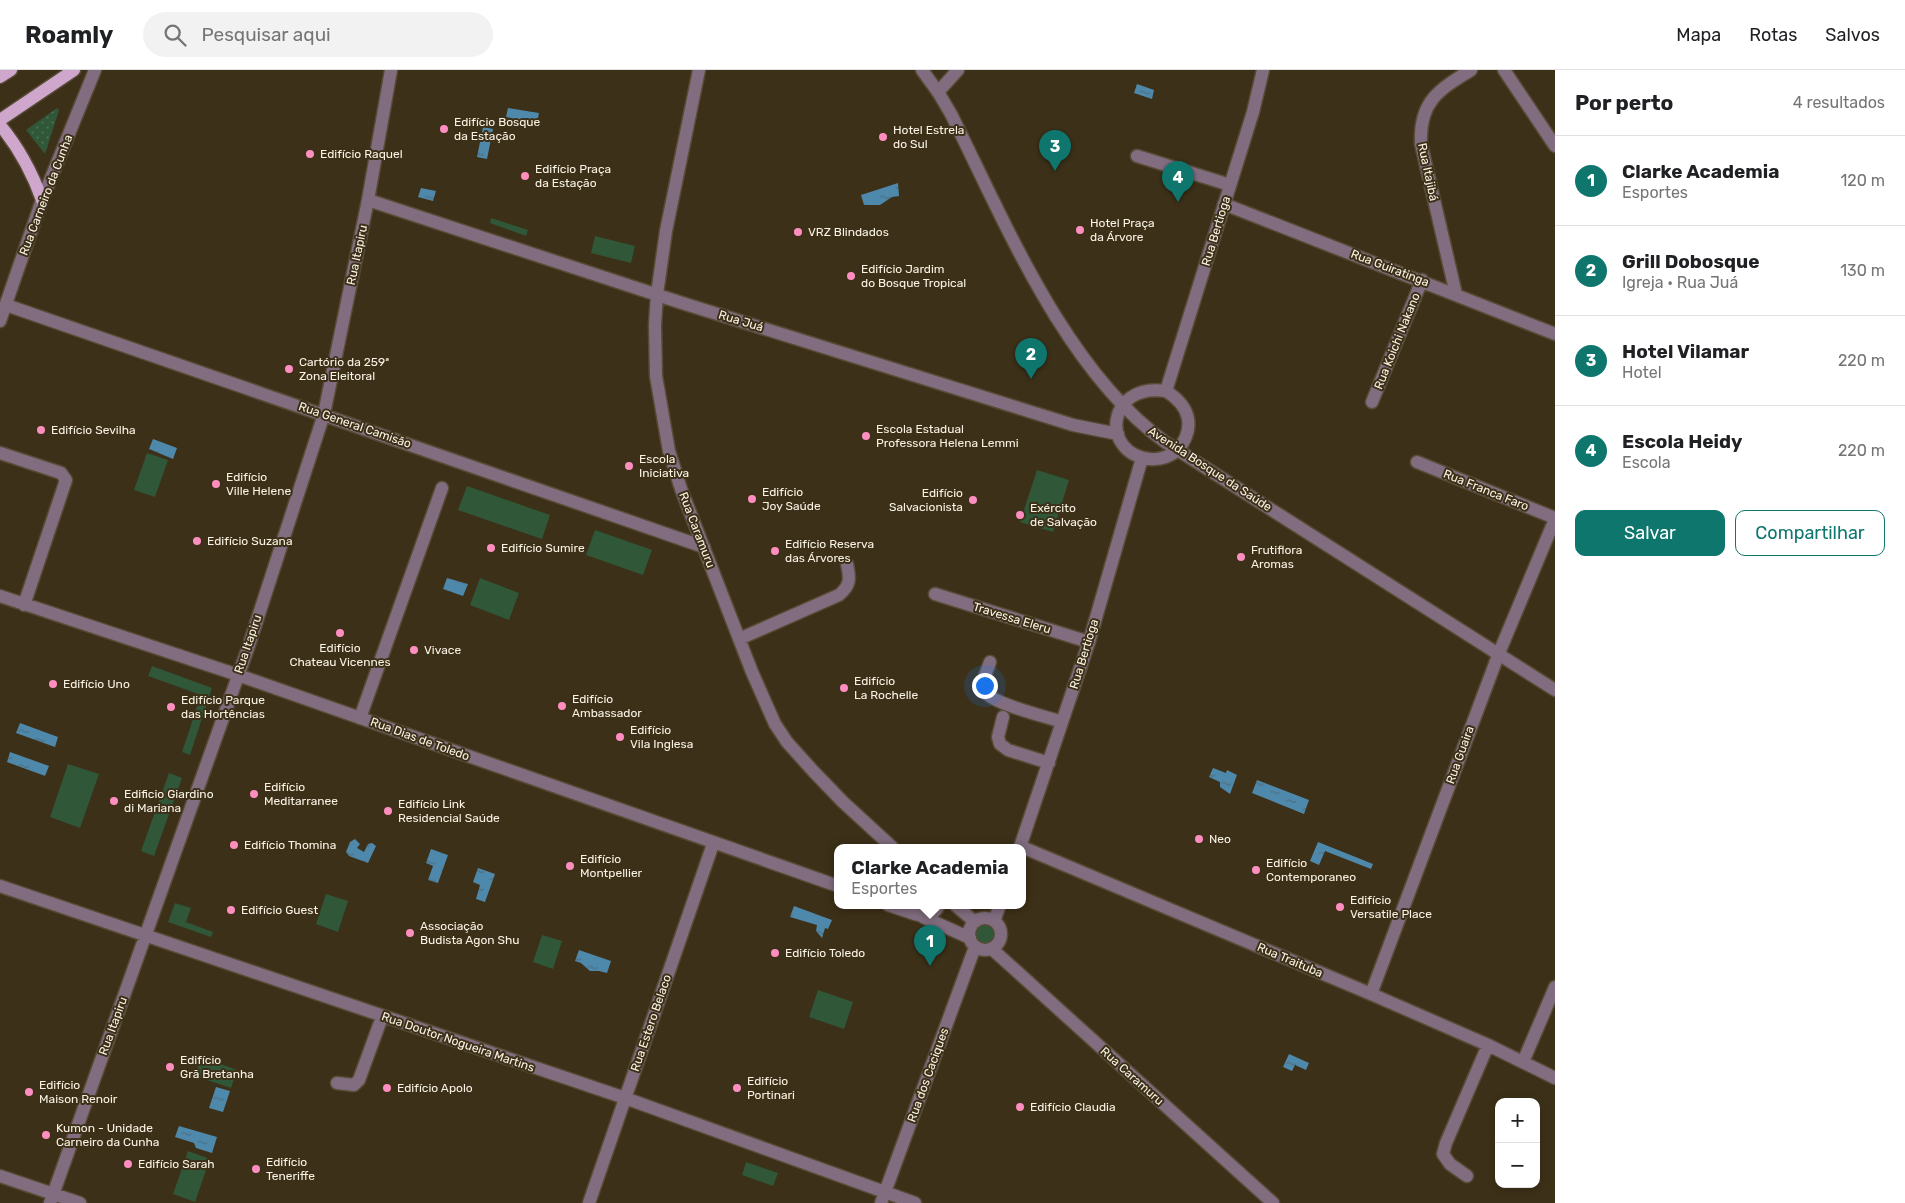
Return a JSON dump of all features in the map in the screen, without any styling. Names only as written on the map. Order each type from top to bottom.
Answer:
[{"type":"main road","points":[[0,77],[11,70]]},
{"type":"main road","points":[[0,120],[74,70]]},
{"type":"main road","points":[[0,125],[22,154],[42,200]]},
{"type":"street","name":"Rua Carneiro da Cunha","points":[[0,321],[42,200],[95,70]]},
{"type":"street","name":"Rua Itapiru","points":[[51,1198],[238,674],[324,414],[368,200],[391,70]]},
{"type":"street","name":"Rua Caramuru","points":[[699,70],[666,231],[657,294],[655,325],[656,376],[669,451],[681,489],[739,639],[775,724],[787,742],[843,802],[889,844]]},
{"type":"street","name":"Avenida Bosque da Saúde","points":[[922,70],[938,92],[1042,293],[1092,368],[1121,405],[1153,434],[1555,690]]},
{"type":"street","points":[[938,92],[958,70]]},
{"type":"street","name":"Rua Bertioga","points":[[1166,391],[1253,112],[1262,70]]},
{"type":"street","name":"Rua Itajibá","points":[[1456,294],[1421,144],[1421,130],[1422,116],[1429,104],[1441,90],[1471,70]]},
{"type":"street","points":[[1504,70],[1555,146]]},
{"type":"street","points":[[1136,156],[1230,185]]},
{"type":"street","name":"Rua Juá","points":[[368,200],[657,294],[1073,425],[1118,434]]},
{"type":"street","name":"Rua Guiratinga","points":[[1224,204],[1422,280],[1555,334]]},
{"type":"street","name":"Rua Koichi Nakano","points":[[1372,402],[1422,280]]},
{"type":"street","name":"Rua General Camisão","points":[[6,305],[704,547]]},
{"type":"street","points":[[1153,389],[1166,391],[1177,398],[1186,412],[1188,432],[1185,441],[1171,456],[1159,460],[1142,458],[1128,451],[1118,434],[1117,418],[1121,405],[1142,391],[1153,389]]},
{"type":"street","points":[[0,453],[61,474],[66,480],[24,605]]},
{"type":"street","name":"Rua Bertioga","points":[[1022,844],[1089,642],[1142,458]]},
{"type":"street","name":"Rua Franca Faro","points":[[1417,462],[1555,518]]},
{"type":"street","points":[[360,718],[442,488]]},
{"type":"street","name":"Rua Guaira","points":[[1371,994],[1498,653],[1555,518]]},
{"type":"street","points":[[739,639],[839,595],[849,585],[850,579],[847,564]]},
{"type":"street","name":"Travessa Eleru","points":[[935,594],[1089,642]]},
{"type":"street","name":"Rua Dias de Toledo","points":[[0,596],[238,674],[713,844],[834,885]]},
{"type":"street","points":[[990,662],[983,686],[984,691],[990,697],[1062,722]]},
{"type":"street","points":[[1003,717],[998,737],[1000,744],[1008,750],[1049,763]]},
{"type":"street","name":"Rua Estero Belaco","points":[[590,1203],[713,844]]},
{"type":"street","name":"Rua Traituba","points":[[1026,849],[1371,994],[1488,1045],[1555,1078]]},
{"type":"street","name":"Rua Doutor Nogueira Martins","points":[[0,886],[625,1098],[882,1198],[916,1203]]},
{"type":"street","points":[[909,909],[972,942],[981,950],[992,949],[1001,939],[999,926],[988,918],[975,922],[971,927],[972,942]]},
{"type":"street","points":[[923,917],[928,917],[937,909]]},
{"type":"street","points":[[960,909],[975,922]]},
{"type":"street","points":[[994,921],[998,909]]},
{"type":"street","name":"Rua dos Caciques","points":[[882,1198],[972,942]]},
{"type":"street","name":"Rua Caramuru","points":[[992,949],[1273,1203]]},
{"type":"street","points":[[1523,1062],[1555,987]]},
{"type":"street","points":[[337,1083],[354,1085],[359,1080],[382,1017]]},
{"type":"street","points":[[1467,1176],[1450,1164],[1443,1154],[1488,1045]]},
{"type":"street","points":[[0,1176],[51,1198],[80,1203]]},
{"type":"green space","points":[[57,108],[59,110],[45,154],[26,130]]},
{"type":"green space","points":[[491,218],[528,230],[526,236],[490,223]]},
{"type":"green space","points":[[595,236],[635,246],[631,263],[591,253]]},
{"type":"green space","points":[[147,453],[168,460],[155,497],[134,490]]},
{"type":"green space","points":[[1037,470],[1069,480],[1053,532],[1020,522]]},
{"type":"green space","points":[[467,486],[550,515],[542,539],[458,510]]},
{"type":"green space","points":[[595,530],[652,550],[643,575],[586,555]]},
{"type":"green space","points":[[480,578],[519,593],[509,620],[470,605]]},
{"type":"green space","points":[[152,666],[212,688],[190,755],[182,752],[201,695],[148,676]]},
{"type":"green space","points":[[68,764],[99,774],[80,828],[50,817]]},
{"type":"green space","points":[[169,773],[182,778],[154,856],[141,851]]},
{"type":"green space","points":[[326,894],[348,901],[338,932],[316,924]]},
{"type":"green space","points":[[175,903],[191,908],[186,922],[213,932],[211,937],[168,922]]},
{"type":"green space","points":[[984,924],[992,927],[995,935],[992,943],[984,946],[976,943],[973,935],[976,927]]},
{"type":"green space","points":[[542,935],[562,941],[553,969],[533,962]]},
{"type":"green space","points":[[818,990],[853,1002],[844,1029],[809,1017]]},
{"type":"green space","points":[[201,1057],[237,1070],[231,1088],[195,1076]]},
{"type":"green space","points":[[188,1151],[210,1159],[195,1202],[173,1194]]},
{"type":"green space","points":[[746,1162],[778,1173],[773,1186],[742,1175]]},
{"type":"water","points":[[1137,84],[1154,90],[1152,99],[1134,93]]},
{"type":"water","points":[[508,108],[539,113],[537,123],[506,117]]},
{"type":"water","points":[[483,127],[493,129],[487,159],[477,157]]},
{"type":"water","points":[[898,183],[899,196],[892,197],[880,205],[864,205],[861,195]]},
{"type":"water","points":[[421,188],[436,191],[433,201],[418,197]]},
{"type":"water","points":[[153,439],[177,448],[173,459],[149,449]]},
{"type":"water","points":[[447,578],[468,584],[463,596],[443,589]]},
{"type":"water","points":[[20,723],[58,737],[55,747],[16,733]]},
{"type":"water","points":[[10,752],[49,766],[45,776],[7,762]]},
{"type":"water","points":[[1213,768],[1226,773],[1227,770],[1237,775],[1230,794],[1220,787],[1220,782],[1209,777]]},
{"type":"water","points":[[1257,780],[1309,800],[1304,814],[1252,793]]},
{"type":"water","points":[[355,839],[360,844],[357,848],[364,852],[368,844],[372,843],[376,846],[368,863],[349,856],[346,852],[350,842]]},
{"type":"water","points":[[1318,842],[1373,864],[1371,869],[1325,851],[1319,865],[1310,861]]},
{"type":"water","points":[[431,849],[448,855],[438,883],[428,880],[433,866],[426,863]]},
{"type":"water","points":[[478,868],[495,874],[485,902],[476,899],[480,885],[473,882]]},
{"type":"water","points":[[794,906],[832,920],[828,929],[825,928],[822,938],[816,931],[817,925],[790,917]]},
{"type":"water","points":[[579,950],[611,961],[607,973],[590,971],[581,963],[575,961]]},
{"type":"water","points":[[1289,1054],[1309,1063],[1306,1070],[1295,1065],[1292,1071],[1283,1067]]},
{"type":"water","points":[[216,1087],[230,1091],[223,1112],[209,1108]]},
{"type":"water","points":[[179,1126],[217,1137],[212,1153],[196,1148],[194,1143],[175,1137]]},
{"type":"place","name":"Edifício Bosque da Estação","points":[[444,129]]},
{"type":"place","name":"Hotel Estrela do Sul","points":[[883,137]]},
{"type":"place","name":"Edifício Raquel","points":[[310,154]]},
{"type":"place","name":"Hotel Vilamar","points":[[1055,171]]},
{"type":"place","name":"Edifício Praça da Estação","points":[[525,176]]},
{"type":"place","name":"Escola Heidy","points":[[1178,202]]},
{"type":"place","name":"Hotel Praça da Árvore","points":[[1080,230]]},
{"type":"place","name":"VRZ Blindados","points":[[798,232]]},
{"type":"place","name":"Edifício Jardim do Bosque Tropical","points":[[851,276]]},
{"type":"place","name":"Cartório da 259ª Zona Eleitoral","points":[[289,369]]},
{"type":"place","name":"Grill Dobosque","points":[[1031,379]]},
{"type":"place","name":"Edifício Sevilha","points":[[41,430]]},
{"type":"place","name":"Escola Estadual Professora Helena Lemmi","points":[[866,436]]},
{"type":"place","name":"Escola Iniciativa","points":[[629,466]]},
{"type":"place","name":"Edifício Ville Helene","points":[[216,484]]},
{"type":"place","name":"Edifício Joy Saúde","points":[[752,499]]},
{"type":"place","name":"Edifício Salvacionista","points":[[973,500]]},
{"type":"place","name":"Exército de Salvação","points":[[1020,515]]},
{"type":"place","name":"Edifício Suzana","points":[[197,541]]},
{"type":"place","name":"Edifício Sumire","points":[[491,548]]},
{"type":"place","name":"Edifício Reserva das Árvores","points":[[775,551]]},
{"type":"place","name":"Frutiflora Aromas","points":[[1241,557]]},
{"type":"place","name":"Edifício Chateau Vicennes","points":[[340,633]]},
{"type":"place","name":"Vivace","points":[[414,650]]},
{"type":"place","name":"Edifício Uno","points":[[53,684]]},
{"type":"place","name":"Edifício La Rochelle","points":[[844,688]]},
{"type":"place","name":"Edifício Ambassador","points":[[562,706]]},
{"type":"place","name":"Edifício Parque das Hortências","points":[[171,707]]},
{"type":"place","name":"Edifício Vila Inglesa","points":[[620,737]]},
{"type":"place","name":"Edifício Meditarranee","points":[[254,794]]},
{"type":"place","name":"Edificio Giardino di Mariana","points":[[114,801]]},
{"type":"place","name":"Edifício Link Residencial Saúde","points":[[388,811]]},
{"type":"place","name":"Neo","points":[[1199,839]]},
{"type":"place","name":"Edifício Thomina","points":[[234,845]]},
{"type":"place","name":"Edifício Montpellier","points":[[570,866]]},
{"type":"place","name":"Edifício Contemporaneo","points":[[1256,870]]},
{"type":"place","name":"Edifício Versatile Place","points":[[1340,907]]},
{"type":"place","name":"Edifício Guest","points":[[231,910]]},
{"type":"place","name":"Associação Budista Agon Shu","points":[[410,933]]},
{"type":"place","name":"Edifício Toledo","points":[[775,953]]},
{"type":"place","name":"Clarke Academia","points":[[930,966]]},
{"type":"place","name":"Edifício Grã Bretanha","points":[[170,1067]]},
{"type":"place","name":"Edifício Apolo","points":[[387,1088]]},
{"type":"place","name":"Edifício Portinari","points":[[737,1088]]},
{"type":"place","name":"Edifício Maison Renoir","points":[[29,1092]]},
{"type":"place","name":"Edifício Claudia","points":[[1020,1107]]},
{"type":"place","name":"Kumon - Unidade Carneiro da Cunha","points":[[46,1135]]},
{"type":"place","name":"Edifício Sarah","points":[[128,1164]]},
{"type":"place","name":"Edifício Teneriffe","points":[[256,1169]]}]
